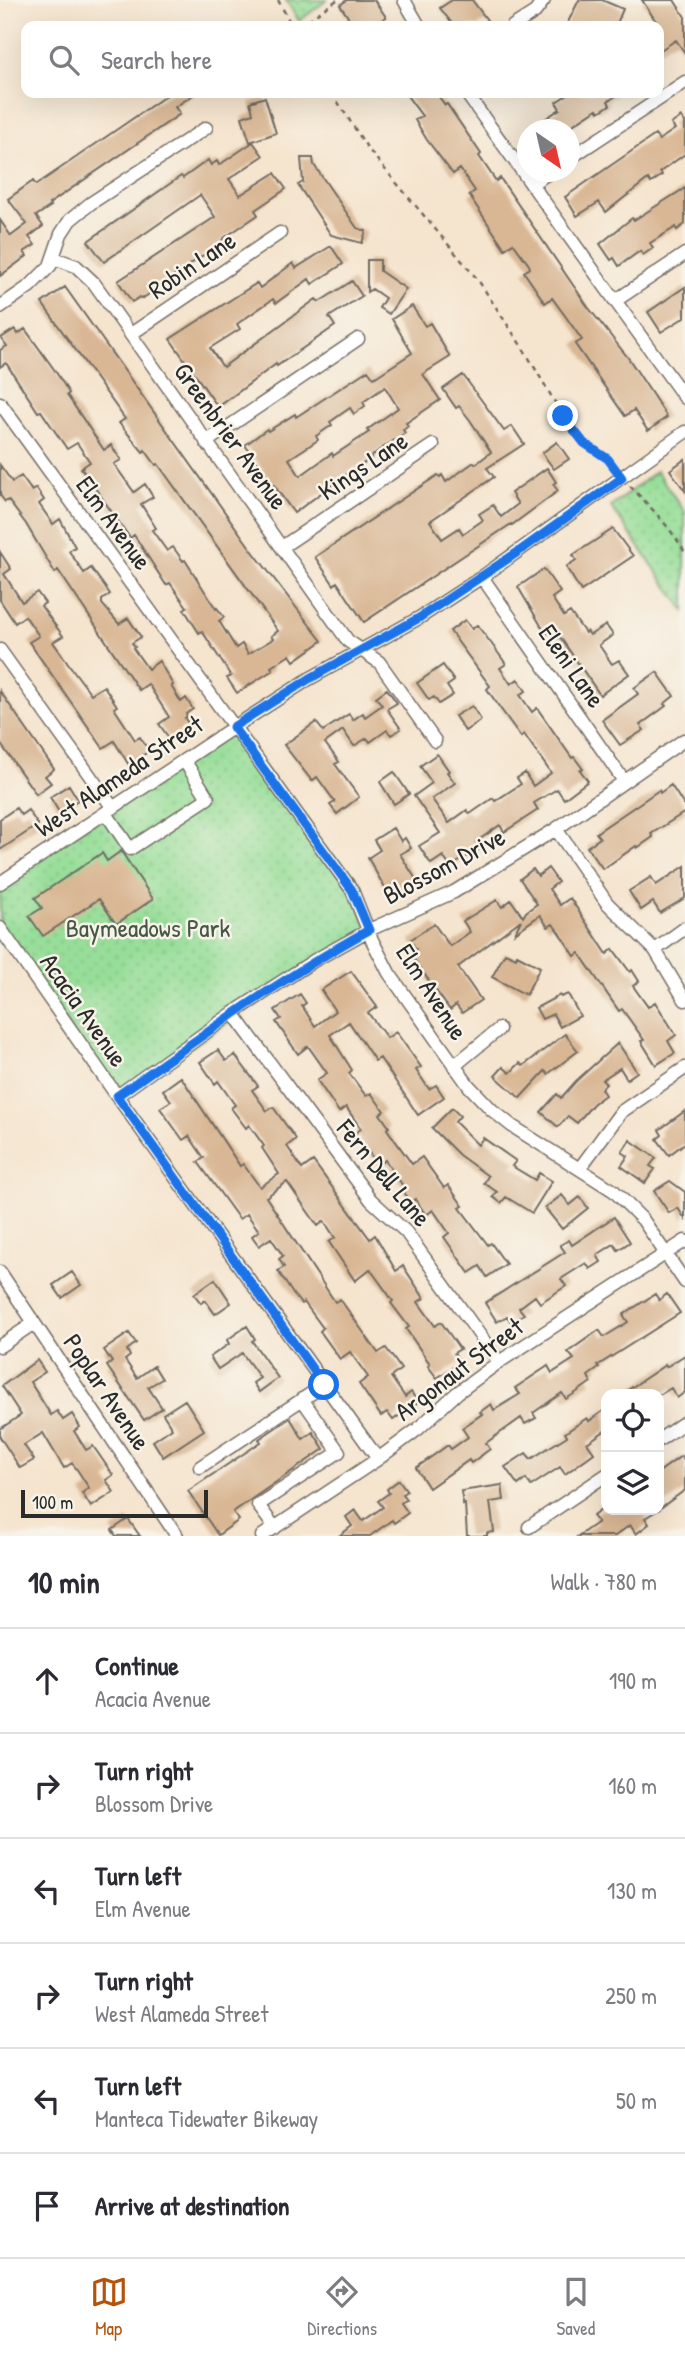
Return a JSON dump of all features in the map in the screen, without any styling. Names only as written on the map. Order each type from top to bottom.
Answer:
[{"type":"street","points":[[404,0],[416,21]]},
{"type":"street","points":[[521,21],[535,12],[544,0]]},
{"type":"street","points":[[664,96],[685,82]]},
{"type":"street","points":[[470,98],[685,398]]},
{"type":"street","points":[[580,151],[661,98]]},
{"type":"street","points":[[0,307],[43,274],[54,258],[61,234],[70,220],[90,203],[206,128]]},
{"type":"street","name":"Robin Lane","points":[[131,334],[280,233]]},
{"type":"street","points":[[615,301],[685,254]]},
{"type":"street","name":"Greenbrier Avenue","points":[[54,258],[84,272],[131,334],[348,641],[379,662],[435,741]]},
{"type":"street","points":[[206,442],[358,339]]},
{"type":"street","name":"Elm Avenue","points":[[0,403],[352,890],[389,973],[468,1086],[512,1125],[614,1191],[635,1211],[685,1282]]},
{"type":"street","name":"West Alameda Street","points":[[0,883],[233,727],[482,577],[685,432]]},
{"type":"street","name":"Kings Lane","points":[[282,547],[433,445]]},
{"type":"street","name":"Eleni Lane","points":[[482,577],[624,781]]},
{"type":"street","points":[[0,650],[110,810],[130,849],[208,798],[184,760]]},
{"type":"street","name":"Blossom Drive","points":[[117,1096],[233,1013],[315,960],[369,930],[454,892],[556,830],[684,740]]},
{"type":"street","points":[[556,830],[607,903],[655,950],[685,1000]]},
{"type":"street","name":"Acacia Avenue","points":[[0,928],[117,1096],[378,1459]]},
{"type":"street","points":[[655,950],[685,928]]},
{"type":"street","name":"Fern Dell Lane","points":[[233,1013],[371,1200],[406,1232],[499,1362]]},
{"type":"street","points":[[454,1066],[499,1029]]},
{"type":"street","points":[[580,1168],[621,1112],[685,1068]]},
{"type":"street","name":"Argonaut Street","points":[[262,1536],[378,1459],[499,1362],[685,1241]]},
{"type":"street","name":"Poplar Avenue","points":[[0,1272],[177,1536]]},
{"type":"street","points":[[0,1346],[34,1323]]},
{"type":"street","points":[[200,1467],[324,1385]]},
{"type":"street","points":[[275,1528],[258,1505],[339,1452],[302,1399]]},
{"type":"street","points":[[664,1437],[685,1422]]},
{"type":"street","points":[[529,1527],[601,1478]]},
{"type":"path","points":[[278,0],[289,21]]},
{"type":"path","points":[[307,21],[337,0]]},
{"type":"path","points":[[335,98],[368,149],[478,279],[563,416],[584,443],[608,459],[660,518],[685,553]]},
{"type":"green space","points":[[286,0],[327,0],[299,21]]},
{"type":"green space","points":[[656,471],[685,512],[685,611],[611,507]]},
{"type":"green space","name":"Baymeadows Park","points":[[234,727],[352,890],[369,930],[117,1096],[0,928],[0,883]]},
{"type":"building","points":[[347,0],[374,0],[386,17],[380,21],[351,21],[340,5]]},
{"type":"building","points":[[452,0],[472,0],[487,20],[450,21],[440,8]]},
{"type":"building","points":[[579,0],[602,0],[623,9],[618,21],[568,21]]},
{"type":"building","points":[[642,0],[674,0],[685,17],[685,53],[676,40],[664,48],[664,21],[656,21]]},
{"type":"building","points":[[163,98],[188,98],[175,107],[180,114],[49,204],[51,206],[36,216],[43,226],[29,237],[35,245],[24,252],[27,256],[0,276],[0,220],[11,236],[27,224],[8,199],[33,181],[36,185]]},
{"type":"building","points":[[265,98],[276,133],[250,142],[242,117],[253,113],[250,102]]},
{"type":"building","points":[[409,98],[440,98],[447,104],[496,181],[500,178],[667,417],[648,431],[634,410],[625,416],[575,344],[582,340],[566,317],[552,298],[545,303],[524,272],[530,268],[529,265],[513,243],[505,249],[469,195],[475,191],[460,169],[453,174],[427,140],[415,120],[422,116]]},
{"type":"building","points":[[562,98],[613,98],[608,101],[610,105],[599,112],[597,109],[580,120],[545,119],[560,109],[556,102]]},
{"type":"building","points":[[681,117],[685,122],[685,154],[660,172],[662,175],[651,183],[648,179],[606,212],[599,202],[577,216],[565,197],[655,135],[659,140],[675,129],[671,124]]},
{"type":"building","points":[[253,142],[263,156],[229,179],[240,195],[275,173],[286,189],[255,210],[258,215],[224,238],[219,244],[221,247],[207,257],[205,254],[142,299],[140,297],[132,302],[118,281],[215,217],[203,199],[200,195],[104,262],[88,241],[181,176],[183,178],[208,160],[211,165],[217,161],[219,165]]},
{"type":"building","points":[[301,158],[313,158],[314,165],[357,228],[366,231],[362,243],[331,235],[298,185],[303,182]]},
{"type":"building","points":[[685,188],[685,224],[650,243],[653,248],[643,255],[640,251],[619,266],[614,258],[611,260],[600,244],[632,218],[634,220]]},
{"type":"building","points":[[331,246],[343,264],[312,284],[309,279],[276,303],[273,299],[237,324],[240,329],[210,348],[223,367],[316,299],[319,302],[352,281],[362,296],[329,317],[335,326],[277,366],[276,364],[218,407],[170,339],[257,283],[260,288],[293,263],[296,268]]},
{"type":"building","points":[[367,260],[380,260],[380,271],[406,289],[389,314],[379,308],[385,298],[372,289],[367,292]]},
{"type":"building","points":[[65,287],[251,549],[322,641],[294,661],[290,655],[271,667],[273,670],[237,693],[227,678],[231,676],[202,631],[199,633],[184,609],[187,607],[170,583],[166,585],[134,535],[130,538],[81,468],[90,462],[77,443],[67,449],[41,411],[38,412],[6,363],[0,367],[0,350],[7,346],[1,338],[15,329],[18,334],[25,329],[56,372],[69,393],[67,395],[104,450],[111,445],[121,460],[114,464],[134,492],[145,484],[153,497],[141,504],[156,528],[152,530],[167,551],[173,547],[183,561],[185,560],[224,617],[219,621],[236,648],[242,644],[248,654],[273,639],[271,636],[278,631],[158,464],[156,465],[145,450],[143,452],[119,423],[125,419],[42,303]]},
{"type":"building","points":[[685,287],[685,317],[661,332],[648,312]]},
{"type":"building","points":[[412,306],[425,326],[430,323],[450,357],[423,374],[440,400],[406,423],[408,426],[403,430],[405,433],[294,513],[245,445],[267,429],[268,431],[295,414],[296,417],[368,370],[374,378],[412,353],[392,319]],"holes":[[[385,387],[398,408],[367,430],[369,432],[333,456],[332,453],[300,476],[289,459],[318,440],[316,436],[332,425],[330,422],[350,408],[354,414],[365,406],[363,402]]]},
{"type":"building","points":[[463,375],[504,431],[512,426],[524,444],[487,468],[494,477],[430,521],[442,539],[459,528],[463,534],[483,520],[479,514],[493,505],[501,517],[518,504],[511,493],[547,468],[558,491],[512,525],[364,622],[337,582],[334,585],[315,557],[438,475],[442,475],[446,482],[491,452],[470,420],[459,406],[456,408],[443,389]]},
{"type":"building","points":[[557,442],[569,459],[554,469],[542,453]]},
{"type":"building","points":[[685,459],[685,491],[670,470]]},
{"type":"building","points":[[0,465],[12,482],[21,476],[32,491],[36,488],[44,500],[39,504],[53,524],[60,519],[75,547],[69,551],[84,573],[91,568],[110,594],[102,600],[102,604],[119,624],[128,618],[141,637],[132,643],[135,647],[133,648],[148,669],[159,661],[181,702],[186,698],[193,709],[185,718],[189,725],[169,738],[159,724],[169,717],[148,684],[139,690],[58,570],[55,573],[26,524],[8,500],[5,502],[0,495]]},
{"type":"building","points":[[613,529],[633,556],[581,591],[566,567],[576,560],[573,555]]},
{"type":"building","points":[[0,552],[11,569],[4,574],[22,602],[37,592],[45,603],[41,606],[63,636],[53,642],[91,694],[104,686],[117,706],[114,708],[135,740],[140,737],[149,751],[129,765],[114,741],[103,748],[29,642],[39,636],[25,616],[15,623],[0,600]]},
{"type":"building","points":[[544,569],[560,592],[552,598],[564,616],[570,612],[585,633],[587,631],[590,635],[606,625],[613,635],[599,645],[612,664],[619,660],[629,674],[600,695],[560,637],[557,639],[551,631],[546,634],[518,587]]},
{"type":"building","points":[[465,620],[472,629],[477,625],[491,643],[506,664],[500,668],[511,684],[518,679],[526,691],[520,695],[532,712],[537,708],[572,758],[574,757],[583,769],[580,770],[588,781],[564,799],[557,789],[534,803],[538,810],[504,832],[500,825],[476,842],[481,848],[450,867],[443,856],[431,864],[419,846],[440,833],[414,796],[432,783],[420,766],[437,754],[449,771],[447,772],[455,783],[432,799],[449,823],[467,810],[470,814],[493,798],[495,801],[521,784],[517,778],[525,773],[533,786],[551,773],[524,734],[521,737],[500,708],[487,689],[490,686],[450,631]]},
{"type":"building","points":[[443,665],[454,681],[447,686],[453,695],[439,704],[434,697],[429,700],[417,683]]},
{"type":"building","points":[[657,672],[674,696],[664,704],[666,706],[640,725],[644,730],[620,745],[602,720],[638,694],[634,688]]},
{"type":"building","points":[[387,689],[397,703],[387,709],[401,729],[391,735],[387,730],[370,742],[367,738],[354,746],[343,730],[325,743],[339,762],[335,764],[359,797],[337,814],[330,805],[335,802],[317,777],[312,781],[284,745],[316,722],[323,731],[349,714],[353,720],[363,713],[365,717],[382,705],[376,697]]},
{"type":"building","points":[[0,691],[54,769],[45,776],[51,783],[36,794],[0,743]]},
{"type":"building","points":[[472,706],[481,720],[465,731],[455,716]]},
{"type":"building","points":[[394,772],[409,794],[394,804],[380,782]]},
{"type":"building","points":[[69,785],[78,800],[59,812],[50,797]]},
{"type":"building","points":[[671,785],[685,807],[685,812],[651,834],[653,837],[603,869],[587,847],[600,838],[596,833],[659,790],[660,793]]},
{"type":"building","points":[[16,808],[21,815],[28,810],[38,825],[0,850],[0,819]]},
{"type":"building","points":[[393,828],[401,841],[405,838],[411,848],[400,854],[419,884],[399,897],[392,886],[386,890],[368,858],[380,850],[374,840]]},
{"type":"building","points":[[121,851],[153,899],[116,924],[99,899],[43,936],[29,916],[42,908],[35,898],[102,853],[107,861]]},
{"type":"building","points":[[685,866],[685,898],[660,913],[653,902],[641,910],[629,891],[651,877],[656,885]]},
{"type":"building","points":[[548,868],[558,882],[549,889],[560,905],[570,898],[607,954],[613,949],[630,972],[632,970],[639,981],[633,986],[648,1007],[655,1002],[676,1035],[668,1041],[675,1053],[656,1065],[641,1041],[644,1040],[622,1009],[619,1011],[579,953],[575,956],[553,924],[548,927],[540,915],[515,933],[521,920],[458,967],[481,1000],[462,1013],[456,1005],[450,1010],[410,954],[416,949],[410,940],[434,924],[450,946],[470,932],[463,921],[497,900],[502,907],[511,900],[523,917],[537,904],[520,879],[533,869],[538,876]]},
{"type":"building","points":[[505,953],[516,958],[517,955],[540,967],[526,995],[492,977]]},
{"type":"building","points":[[351,971],[377,1007],[368,1013],[387,1038],[396,1032],[421,1067],[416,1070],[429,1089],[436,1085],[444,1097],[418,1115],[380,1058],[375,1061],[349,1022],[330,1035],[352,1070],[349,1073],[366,1096],[371,1093],[384,1111],[380,1114],[389,1127],[387,1129],[412,1164],[422,1157],[444,1188],[448,1185],[463,1206],[460,1208],[506,1264],[487,1277],[480,1266],[469,1273],[444,1237],[449,1233],[433,1210],[426,1215],[415,1199],[411,1202],[385,1160],[378,1165],[355,1133],[361,1129],[346,1107],[339,1112],[317,1080],[327,1073],[308,1046],[298,1054],[276,1022],[281,1019],[275,1010],[300,994],[306,1003],[302,1006],[315,1026],[335,1011],[321,990]]},
{"type":"building","points":[[568,994],[580,1016],[560,1027],[553,1014],[542,1019],[536,1008],[560,995],[561,997]]},
{"type":"building","points":[[565,1034],[578,1051],[548,1074],[545,1071],[520,1098],[495,1076],[503,1067],[510,1073],[520,1063],[523,1066]]},
{"type":"building","points":[[618,1043],[637,1072],[627,1079],[620,1068],[602,1080],[606,1084],[601,1089],[605,1095],[593,1104],[577,1123],[568,1116],[558,1127],[541,1112],[557,1094],[561,1098]]},
{"type":"building","points":[[218,1050],[226,1061],[235,1055],[258,1086],[252,1090],[267,1111],[273,1107],[296,1139],[287,1146],[302,1169],[313,1161],[370,1239],[375,1235],[396,1271],[403,1266],[424,1298],[418,1302],[435,1326],[441,1322],[460,1349],[454,1353],[460,1362],[437,1378],[406,1329],[409,1327],[370,1269],[355,1281],[329,1242],[335,1238],[324,1221],[318,1226],[287,1182],[266,1197],[335,1302],[340,1299],[378,1353],[386,1348],[401,1369],[391,1377],[405,1397],[411,1392],[418,1402],[393,1420],[387,1412],[381,1416],[359,1384],[368,1377],[350,1352],[340,1359],[320,1331],[323,1328],[304,1302],[301,1304],[293,1294],[278,1271],[284,1267],[279,1259],[283,1256],[271,1238],[259,1246],[252,1236],[259,1231],[247,1214],[239,1219],[198,1162],[204,1158],[189,1136],[183,1140],[160,1108],[171,1101],[163,1090],[181,1077],[240,1166],[243,1164],[260,1187],[279,1174],[262,1148],[264,1146],[249,1125],[246,1128],[231,1108],[235,1105],[218,1081],[215,1084],[200,1062]]},
{"type":"building","points":[[452,1108],[460,1116],[455,1122],[478,1145],[483,1138],[516,1161],[512,1166],[535,1180],[539,1173],[552,1181],[532,1213],[506,1197],[501,1203],[493,1197],[497,1192],[484,1183],[488,1176],[459,1155],[432,1128]]},
{"type":"building","points":[[685,1111],[685,1143],[669,1155],[657,1139],[662,1135],[659,1130]]},
{"type":"building","points":[[630,1140],[656,1158],[650,1166],[655,1169],[645,1183],[621,1166],[628,1156],[622,1152]]},
{"type":"building","points":[[670,1181],[685,1192],[685,1219],[678,1208],[669,1213],[654,1191]]},
{"type":"building","points":[[562,1195],[570,1205],[580,1197],[588,1208],[562,1229],[545,1208]]},
{"type":"building","points":[[614,1217],[630,1242],[618,1250],[614,1244],[597,1255],[601,1262],[590,1269],[586,1263],[561,1279],[566,1286],[540,1303],[535,1296],[519,1308],[524,1314],[511,1322],[507,1316],[497,1322],[485,1303],[565,1252],[560,1245],[569,1240],[572,1245]]},
{"type":"building","points":[[72,1272],[81,1285],[62,1298],[53,1285]]},
{"type":"building","points":[[215,1279],[231,1303],[215,1314],[205,1300],[201,1303],[194,1294]]},
{"type":"building","points":[[655,1294],[659,1300],[667,1294],[680,1313],[597,1366],[599,1368],[588,1376],[591,1382],[577,1392],[566,1399],[562,1393],[533,1413],[536,1418],[525,1424],[521,1418],[486,1443],[490,1449],[429,1488],[416,1468],[448,1445],[451,1449],[468,1437],[462,1428],[482,1414],[480,1412],[491,1404],[494,1410],[520,1394],[515,1388],[548,1366],[552,1373],[574,1359],[568,1352],[599,1330],[604,1337],[628,1322],[623,1315]]},
{"type":"building","points":[[247,1326],[255,1339],[252,1341],[278,1378],[259,1392],[253,1383],[260,1378],[242,1353],[218,1369],[210,1357],[229,1344],[227,1340]]},
{"type":"building","points":[[129,1333],[136,1343],[127,1350],[130,1356],[125,1360],[137,1378],[154,1366],[162,1379],[148,1387],[162,1408],[144,1420],[107,1366],[112,1362],[104,1350]]},
{"type":"building","points":[[685,1355],[685,1392],[677,1398],[671,1388],[664,1392],[664,1389],[629,1389],[665,1365],[666,1367]]},
{"type":"building","points":[[37,1360],[45,1372],[30,1382],[51,1415],[57,1411],[63,1420],[72,1414],[80,1427],[74,1431],[86,1450],[93,1446],[113,1475],[106,1480],[114,1492],[91,1507],[82,1493],[89,1488],[78,1471],[72,1463],[64,1468],[43,1433],[24,1445],[34,1460],[20,1468],[0,1437],[0,1429],[21,1415],[2,1386]]},
{"type":"building","points":[[185,1400],[204,1430],[163,1457],[153,1441],[172,1428],[163,1414]]},
{"type":"building","points":[[601,1413],[601,1433],[587,1443],[594,1453],[565,1474],[560,1467],[531,1486],[526,1479],[518,1485],[505,1467],[526,1453],[531,1459],[567,1436],[565,1433],[587,1418],[589,1421]]},
{"type":"building","points":[[290,1418],[303,1439],[313,1432],[324,1449],[233,1512],[239,1520],[218,1535],[188,1491],[261,1442],[259,1439]]},
{"type":"building","points":[[681,1456],[685,1462],[685,1490],[664,1505],[664,1468]]},
{"type":"building","points":[[399,1480],[407,1491],[402,1494],[406,1499],[401,1503],[408,1513],[394,1523],[392,1520],[370,1536],[339,1536],[352,1526],[346,1517],[355,1510],[363,1521],[383,1507],[378,1501],[389,1493],[387,1489]]},
{"type":"building","points":[[502,1485],[504,1500],[490,1502],[494,1532],[487,1533],[487,1536],[467,1536],[465,1504],[463,1505],[461,1491]]},
{"type":"building","points":[[601,1510],[601,1515],[650,1515],[645,1518],[649,1524],[636,1534],[630,1525],[615,1536],[578,1536],[598,1522],[593,1516]]},
{"type":"building","points":[[128,1519],[140,1536],[116,1536],[112,1530]]},
{"type":"route","points":[[324,1385],[117,1096],[233,1013],[315,960],[369,930],[352,890],[233,727],[309,679],[419,618],[622,478],[608,459],[584,443],[563,416]]}]
